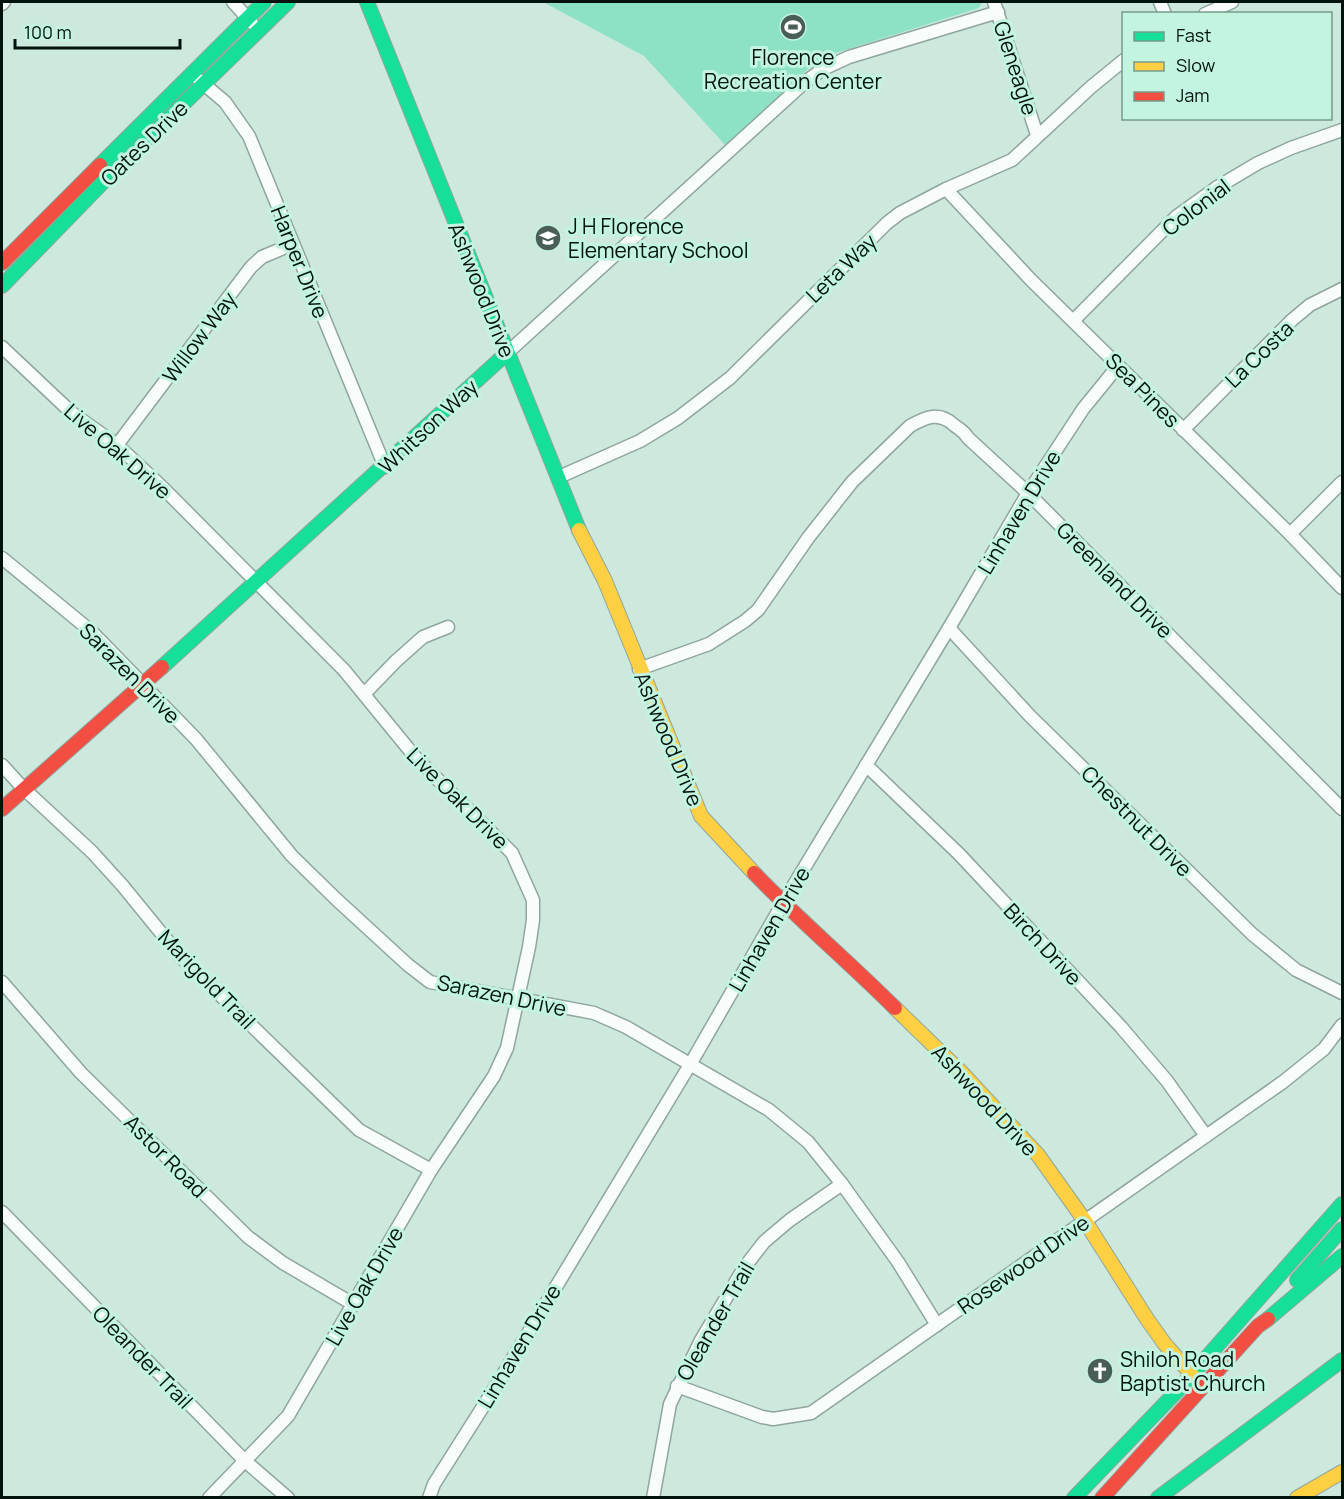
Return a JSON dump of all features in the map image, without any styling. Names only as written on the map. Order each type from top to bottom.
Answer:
[{"type":"main road","name":"Oates Drive","points":[[2,262],[264,2]]},
{"type":"main road","name":"Oates Drive","points":[[2,286],[52,231],[288,2]]},
{"type":"main road","name":"Ashwood Drive","points":[[367,2],[579,530],[605,581],[639,669],[701,816],[783,903],[837,951],[1014,1127],[1038,1155],[1085,1221],[1164,1343],[1193,1376]]},
{"type":"main road","name":"Whitson Way","points":[[2,809],[23,788],[143,686],[507,353]]},
{"type":"main road","points":[[1074,1497],[1114,1459],[1193,1376],[1342,1204]]},
{"type":"main road","points":[[1102,1497],[1258,1326],[1342,1229]]},
{"type":"main road","points":[[1258,1326],[1279,1313],[1337,1260]]},
{"type":"main road","points":[[1294,1395],[1342,1349]]},
{"type":"main road","points":[[1158,1497],[1342,1360]]},
{"type":"main road","points":[[1297,1497],[1342,1472]]},
{"type":"street","points":[[233,2],[259,31]]},
{"type":"street","points":[[1210,12],[1232,2]]},
{"type":"street","name":"Whitson Way","points":[[507,353],[805,82],[823,69],[849,57],[996,7]]},
{"type":"street","name":"Gleneagle","points":[[996,7],[1037,135]]},
{"type":"street","name":"Leta Way","points":[[559,477],[640,441],[678,418],[730,378],[887,223],[900,213],[946,189],[1012,160],[1037,135],[1122,62]]},
{"type":"street","name":"Harper Drive","points":[[192,73],[225,102],[249,136],[385,467]]},
{"type":"street","name":"Colonial","points":[[1074,320],[1177,216],[1216,188],[1266,159],[1342,130]]},
{"type":"street","name":"Sea Pines","points":[[946,189],[1031,280],[1074,320],[1342,588]]},
{"type":"street","name":"Willow Way","points":[[117,445],[251,267],[262,257],[293,244]]},
{"type":"street","name":"La Costa","points":[[1183,430],[1292,320],[1310,305],[1342,289]]},
{"type":"street","name":"Live Oak Drive","points":[[2,347],[72,413],[117,445],[164,489],[344,670],[416,758],[512,853],[534,900],[534,920],[507,1048],[494,1076],[431,1170],[288,1416],[209,1497]]},
{"type":"street","name":"Linhaven Drive","points":[[429,1497],[434,1484],[692,1063],[783,903],[950,628],[1028,493],[1083,409],[1118,366]]},
{"type":"street","name":"Greenland Drive","points":[[639,669],[709,644],[745,621],[758,610],[808,538],[852,482],[909,426],[920,420],[949,418],[1028,493],[1342,808]]},
{"type":"street","points":[[1290,534],[1342,482]]},
{"type":"street","name":"Sarazen Drive","points":[[2,558],[92,632],[196,739],[292,856],[408,965],[430,982],[594,1013],[626,1027],[692,1063],[770,1110],[808,1142],[842,1184],[898,1262],[937,1324]]},
{"type":"street","points":[[364,694],[396,661],[423,638],[448,627]]},
{"type":"street","name":"Chestnut Drive","points":[[950,628],[1030,716],[1252,934],[1296,970],[1342,993]]},
{"type":"street","name":"Marigold Trail","points":[[2,765],[23,788],[92,852],[180,956],[359,1130],[431,1170]]},
{"type":"street","name":"Birch Drive","points":[[866,765],[959,854],[1121,1028],[1167,1081],[1206,1136]]},
{"type":"street","name":"Astor Road","points":[[2,982],[81,1073],[248,1237],[283,1263],[353,1304]]},
{"type":"street","name":"Rosewood Drive","points":[[677,1386],[762,1417],[773,1419],[811,1413],[1283,1082],[1324,1049],[1342,1025]]},
{"type":"street","name":"Oleander Trail","points":[[653,1497],[669,1404],[701,1340],[744,1268],[764,1242],[790,1220],[842,1184]]},
{"type":"street","name":"Oleander Trail","points":[[2,1212],[245,1461],[288,1497]]},
{"type":"green space","points":[[543,2],[982,2],[979,8],[823,57],[727,147],[644,56]]},
{"type":"traffic: fast","points":[[100,165],[264,2]]},
{"type":"traffic: fast","points":[[2,286],[107,178],[288,2]]},
{"type":"traffic: fast","points":[[367,2],[579,530]]},
{"type":"traffic: fast","points":[[162,667],[507,353]]},
{"type":"traffic: fast","points":[[1074,1498],[1178,1390],[1342,1204]]},
{"type":"traffic: fast","points":[[1297,1280],[1342,1229]]},
{"type":"traffic: fast","points":[[1268,1319],[1342,1256]]},
{"type":"traffic: fast","points":[[1158,1498],[1342,1360]]},
{"type":"traffic: slow","points":[[579,530],[605,581],[701,816],[754,873]]},
{"type":"traffic: slow","points":[[895,1008],[962,1073],[1038,1155],[1085,1221],[1147,1319],[1164,1343],[1193,1376]]},
{"type":"traffic: slow","points":[[1297,1498],[1342,1472]]},
{"type":"traffic: jam","points":[[2,263],[100,165]]},
{"type":"traffic: jam","points":[[2,809],[162,667]]},
{"type":"traffic: jam","points":[[754,873],[895,1008]]},
{"type":"traffic: jam","points":[[1102,1498],[1258,1326],[1268,1319]]},
{"type":"place","name":"Florence Recreation Center","points":[[793,27]]},
{"type":"place","name":"J H Florence Elementary School","points":[[548,238]]},
{"type":"place","name":"Shiloh Road Baptist Church","points":[[1100,1371]]}]
